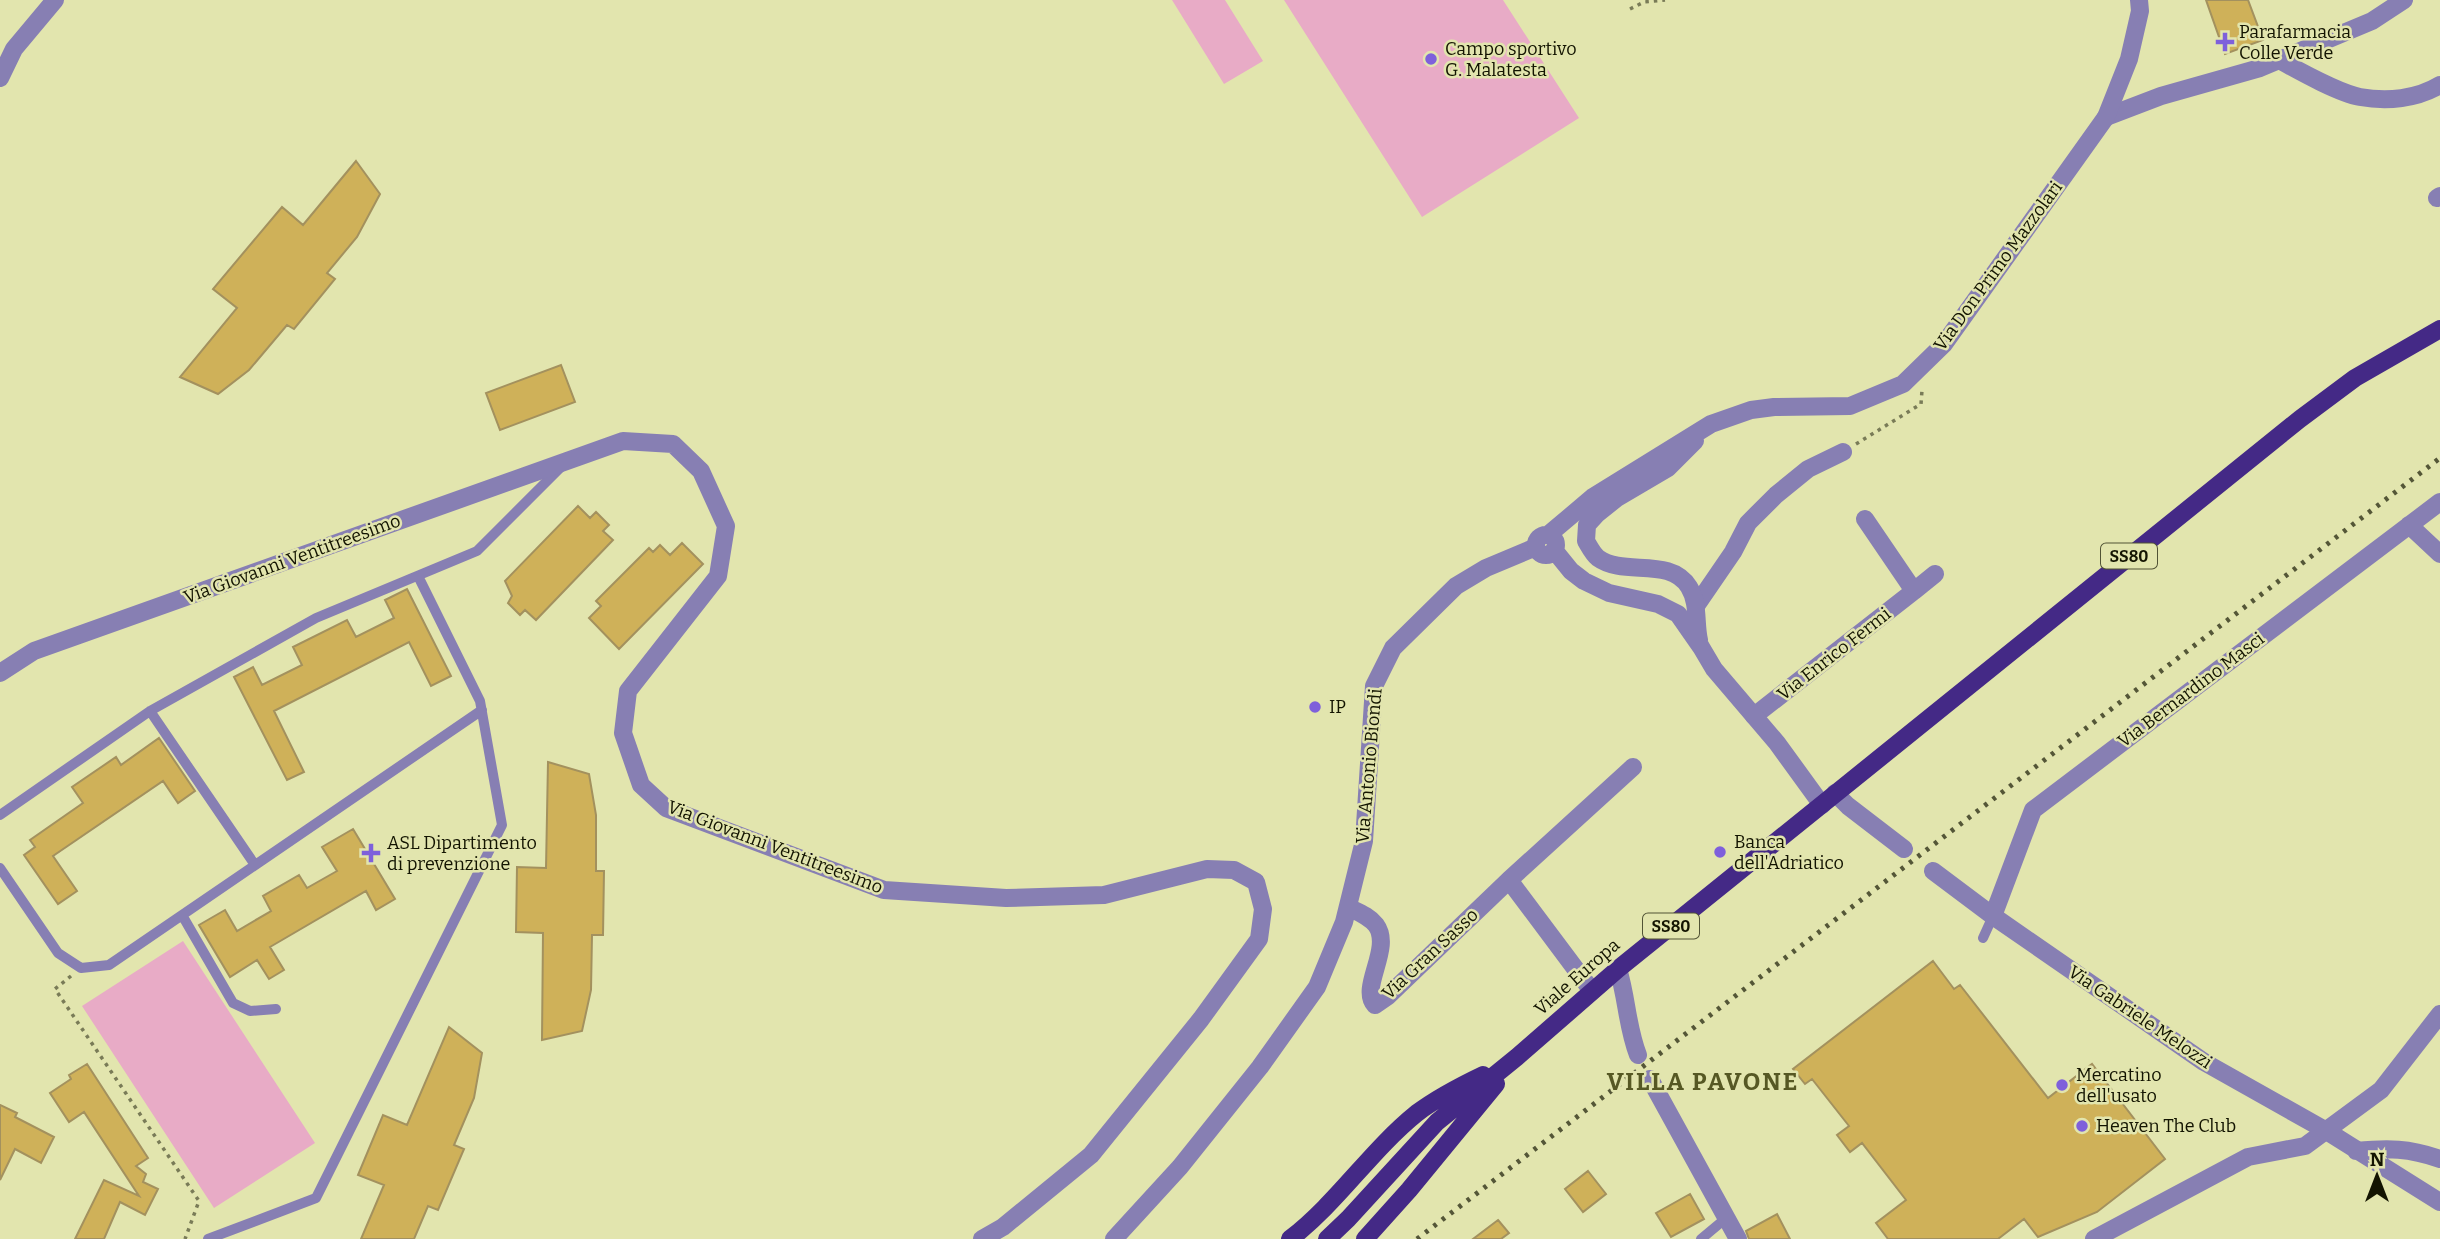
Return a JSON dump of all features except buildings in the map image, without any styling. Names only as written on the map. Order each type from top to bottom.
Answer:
[{"type":"main road","name":"SS80","points":[[1828,799],[2333,394],[2380,362],[2440,329]]},
{"type":"main road","name":"Viale Europa","points":[[1327,1239],[1437,1122],[1618,969],[1828,799]]},
{"type":"main road","name":"Viale Europa","points":[[1294,1236],[1418,1113],[1448,1093],[1517,1057]]},
{"type":"main road","name":"Viale Europa","points":[[1365,1239],[1402,1198],[1517,1057]]},
{"type":"street","points":[[0,78],[14,49],[55,0]]},
{"type":"street","points":[[2106,117],[2129,59],[2140,11],[2139,0]]},
{"type":"street","points":[[2106,117],[2161,96],[2260,68],[2372,21],[2404,0]]},
{"type":"street","points":[[2279,60],[2359,97],[2407,99],[2440,85]]},
{"type":"street","name":"Via Don Primo Mazzolari","points":[[1904,849],[1848,806],[1828,799],[1788,757],[1714,670],[1678,614],[1658,604],[1609,593],[1584,581],[1546,544],[1594,497],[1711,424],[1751,410],[1774,407],[1850,406],[1903,384],[1944,344],[2106,117]]},
{"type":"street","name":"Via Don Primo Mazzolari","points":[[1701,647],[1696,628],[1696,606],[1690,587],[1680,576],[1664,569],[1619,565],[1599,559],[1586,541],[1587,525],[1597,514],[1617,498],[1668,468],[1711,424]]},
{"type":"street","name":"Via Giovanni Ventitreesimo","points":[[0,673],[34,651],[623,441],[673,444],[701,471],[726,526],[718,576],[628,691],[623,733],[640,785],[666,808],[884,890],[1006,898],[1104,895],[1208,869],[1234,870],[1256,882],[1263,909],[1259,939],[1201,1019],[1091,1155],[1003,1227],[982,1239]]},
{"type":"street","points":[[1696,606],[1733,552],[1748,523],[1808,469],[1843,452]]},
{"type":"street","name":"Via Bernardino Masci","points":[[1993,916],[2033,810],[2440,502]]},
{"type":"street","points":[[1865,519],[1914,591]]},
{"type":"street","points":[[2409,525],[2440,554]]},
{"type":"street","name":"Via Antonio Biondi","points":[[1114,1239],[1196,1147],[1261,1067],[1317,987],[1344,922],[1364,841],[1374,686],[1393,648],[1456,586],[1486,568],[1546,544]]},
{"type":"street","name":"Via Enrico Fermi","points":[[1754,716],[1935,574]]},
{"type":"street","name":"Via Gran Sasso","points":[[1348,907],[1369,918],[1378,928],[1381,948],[1370,991],[1375,1005],[1388,996],[1509,880],[1633,767]]},
{"type":"street","name":"Via Gabriele Melozzi","points":[[1933,871],[1993,916],[2204,1062],[2325,1130],[2440,1202]]},
{"type":"street","points":[[1509,880],[1592,991]]},
{"type":"street","points":[[1618,969],[1630,1034],[1638,1055]]},
{"type":"street","points":[[2094,1239],[2248,1157],[2305,1146],[2381,1090],[2440,1014]]},
{"type":"street","points":[[1650,1079],[1738,1239]]},
{"type":"street","points":[[2356,1150],[2390,1147],[2440,1158]]},
{"type":"lane","points":[[0,815],[150,711],[316,618],[477,551],[568,461]]},
{"type":"lane","points":[[208,1239],[316,1198],[502,825],[480,701],[418,576]]},
{"type":"lane","points":[[0,868],[58,953],[81,968],[109,965],[482,710]]},
{"type":"lane","points":[[150,711],[255,865]]},
{"type":"lane","points":[[181,915],[233,1003],[250,1011],[276,1009]]},
{"type":"lane","points":[[1983,938],[1993,916]]},
{"type":"lane","points":[[1701,1239],[1725,1219]]},
{"type":"path","points":[[1630,9],[1644,2],[1665,0]]},
{"type":"path","points":[[1843,452],[1921,404],[1924,364]]},
{"type":"path","points":[[81,968],[55,989],[199,1201],[185,1239]]},
{"type":"shaded area","points":[[1172,0],[1225,0],[1263,61],[1224,84]]},
{"type":"shaded area","name":"Campo sportivo G. Malatesta","points":[[1284,0],[1503,0],[1579,118],[1422,217]]},
{"type":"shaded area","points":[[183,941],[315,1143],[214,1208],[82,1006]]},
{"type":"railway","points":[[1417,1239],[2440,458]]},
{"type":"place","name":"Parafarmacia Colle Verde","points":[[2225,42]]},
{"type":"place","name":"Campo sportivo G. Malatesta","points":[[1431,59]]},
{"type":"place","name":"IP","points":[[1315,707]]},
{"type":"place","name":"Banca dell'Adriatico","points":[[1720,852]]},
{"type":"place","name":"ASL Dipartimento di prevenzione","points":[[371,853]]},
{"type":"place","name":"Mercatino dell'usato","points":[[2062,1085]]},
{"type":"place","name":"Heaven The Club","points":[[2082,1126]]},
{"type":"district","name":"VILLA PAVONE","points":[[1703,1082]]}]
